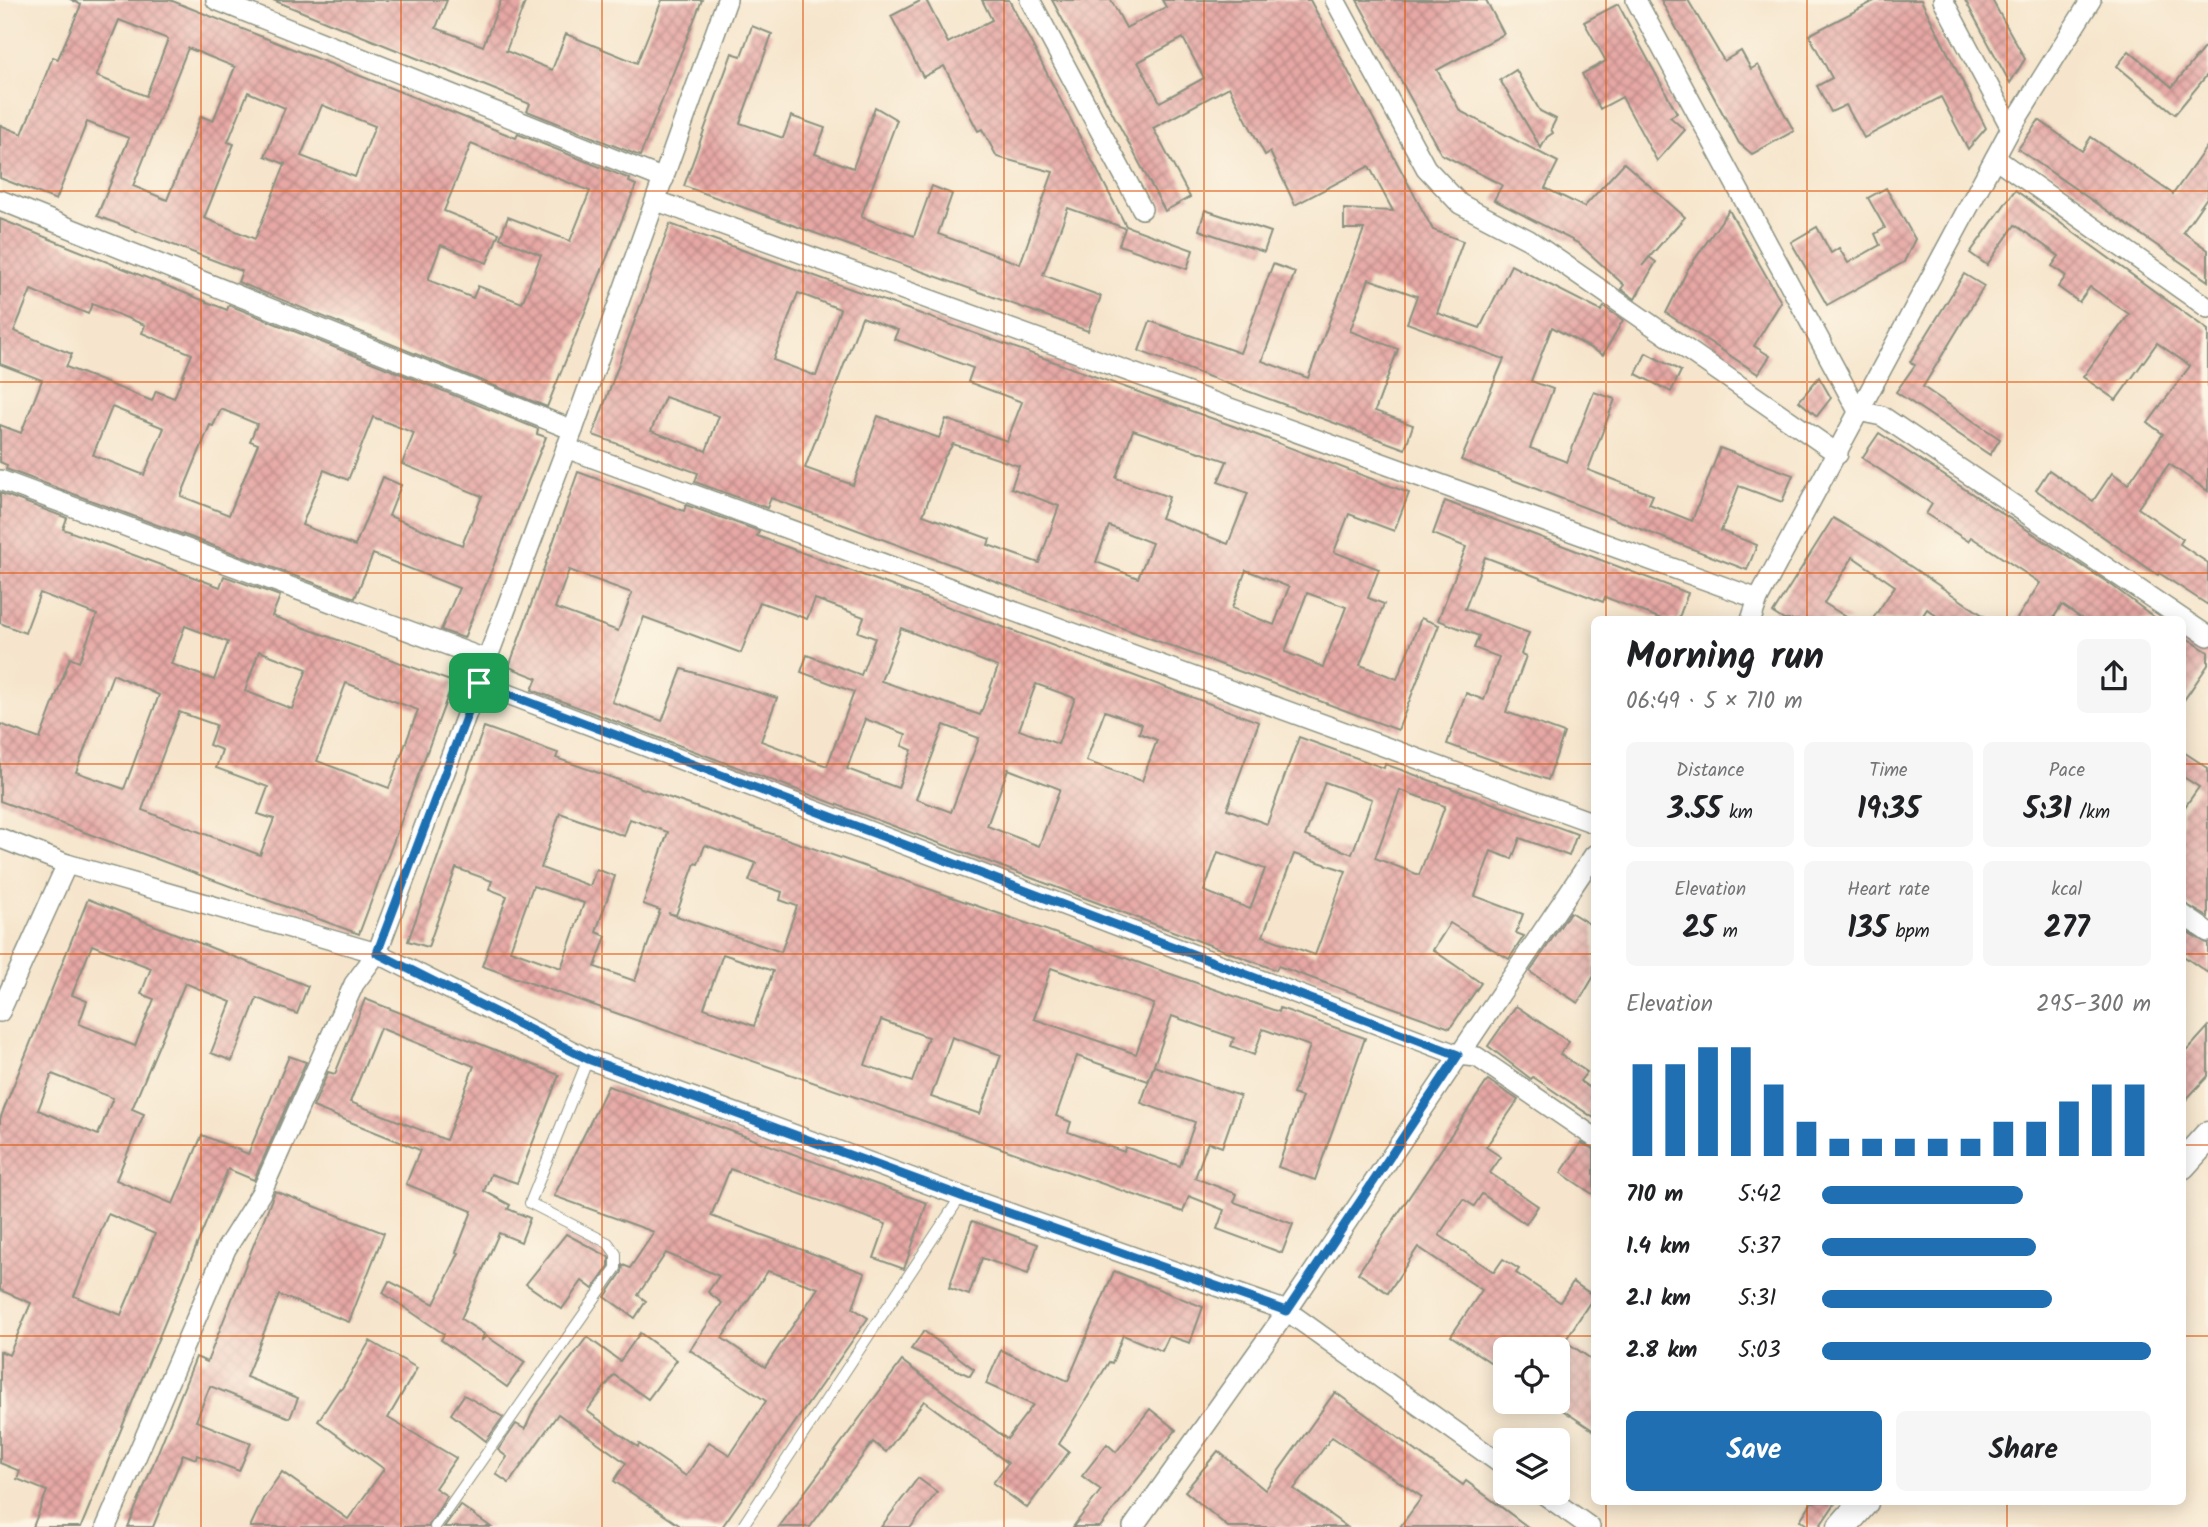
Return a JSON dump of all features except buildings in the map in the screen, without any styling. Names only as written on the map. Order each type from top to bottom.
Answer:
[{"type":"street","points":[[216,0],[664,179]]},
{"type":"street","points":[[106,1527],[226,1249],[261,1194],[354,984],[377,953],[570,439],[727,0]]},
{"type":"street","points":[[1030,0],[1142,209]]},
{"type":"street","points":[[1335,0],[1426,168],[1460,204],[1529,240],[1838,454]]},
{"type":"street","points":[[1636,0],[1858,411],[1882,416],[2178,616]]},
{"type":"street","points":[[1943,0],[2011,128]]},
{"type":"street","points":[[1752,616],[1758,599],[2011,128],[2091,0]]},
{"type":"street","points":[[1995,158],[2208,308]]},
{"type":"street","points":[[0,200],[570,439],[1591,822]]},
{"type":"street","points":[[657,201],[1758,599]]},
{"type":"street","points":[[0,480],[488,660]]},
{"type":"street","points":[[2186,621],[2208,636]]},
{"type":"street","points":[[479,683],[1458,1055],[1478,1057],[1591,1135]]},
{"type":"street","points":[[0,838],[67,864],[377,953],[588,1059],[961,1196],[1287,1311],[1493,1458]]},
{"type":"street","points":[[1133,1527],[1287,1311],[1591,859]]},
{"type":"street","points":[[0,1012],[67,864]]},
{"type":"street","points":[[2186,917],[2208,932]]},
{"type":"street","points":[[2186,1161],[2208,1136]]},
{"type":"street","points":[[1559,1505],[1590,1527]]},
{"type":"street","points":[[1842,1527],[1861,1505]]},
{"type":"lane","points":[[435,1527],[616,1268],[616,1254],[608,1243],[530,1203],[588,1059]]},
{"type":"lane","points":[[742,1527],[961,1196]]},
{"type":"route","points":[[479,683],[1458,1055],[1287,1311],[961,1196],[588,1059],[377,953],[479,683]]}]
